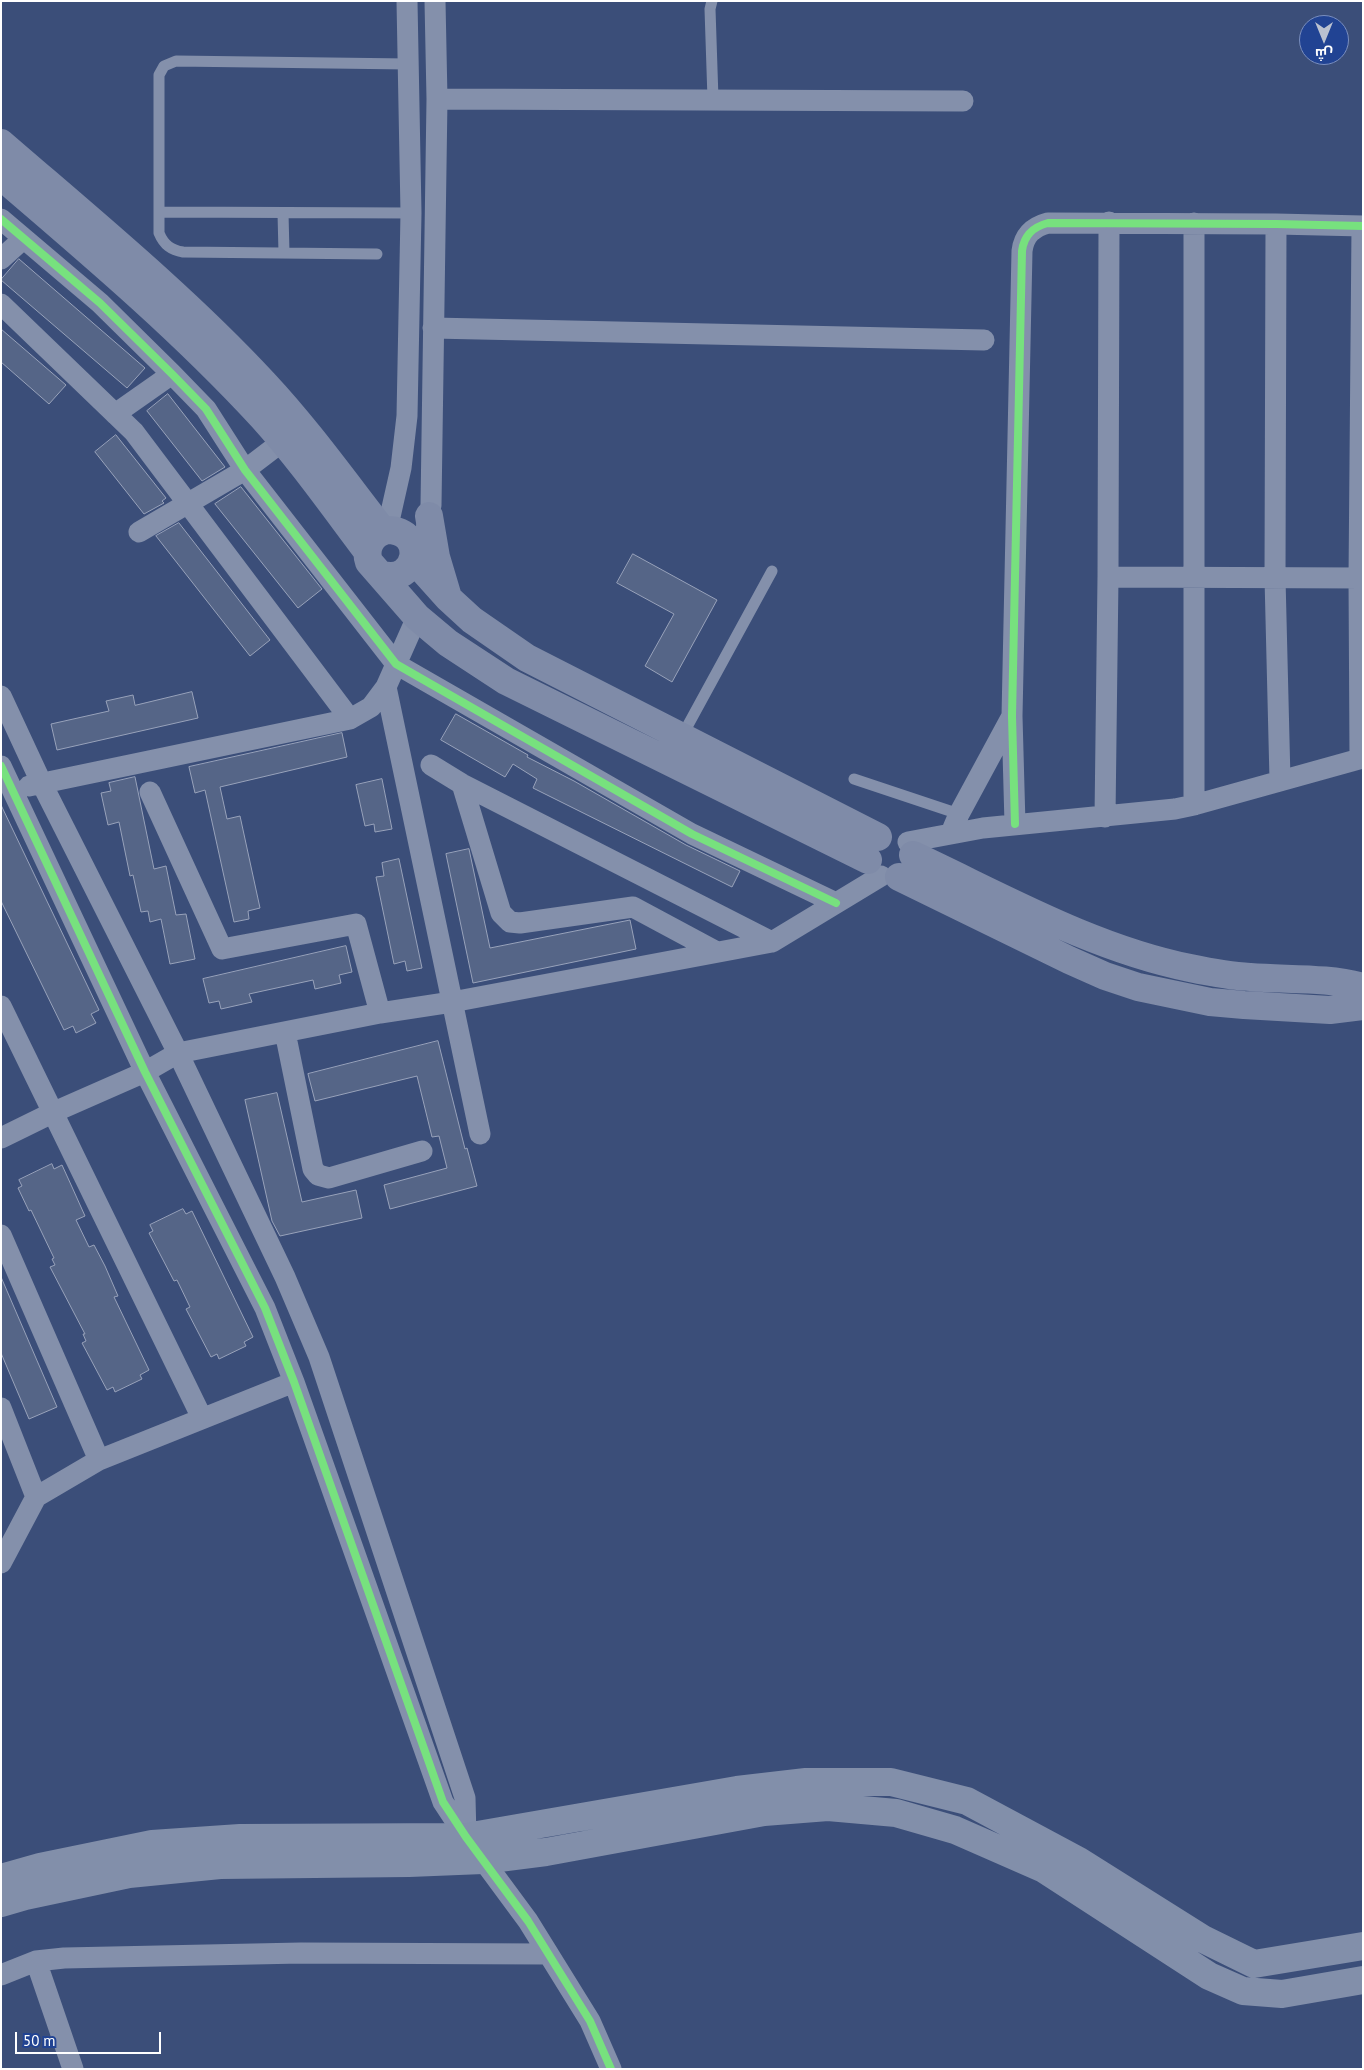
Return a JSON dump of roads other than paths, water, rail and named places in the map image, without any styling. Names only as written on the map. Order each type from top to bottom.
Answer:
[{"type":"main road","points":[[1,143],[100,229],[238,356],[300,425],[379,546],[418,617],[448,643],[506,680],[891,858],[1112,946],[1152,959],[1218,973],[1247,977],[1344,982],[1363,988]]},
{"type":"main road","points":[[1,176],[84,247],[243,396],[379,546],[391,576],[407,569],[413,557],[413,548],[406,536],[394,530],[379,546]]},
{"type":"main road","points":[[430,516],[436,556],[448,598]]},
{"type":"main road","points":[[413,557],[448,598],[472,620],[528,658],[681,738],[1069,960],[1138,987],[1210,1002],[1330,1010],[1363,1006]]},
{"type":"main road","points":[[1,1878],[40,1867],[152,1844],[240,1838],[466,1837],[737,1790],[806,1782],[891,1782],[967,1801],[1079,1861],[1203,1938],[1254,1964],[1363,1946]]},
{"type":"main road","points":[[1,1904],[25,1896],[129,1874],[220,1865],[409,1863],[483,1860],[546,1852],[764,1812],[828,1807],[896,1813],[955,1830],[1044,1869],[1209,1976],[1243,1991],[1282,1994],[1363,1980]]},
{"type":"street","points":[[379,546],[401,468],[406,434],[411,213],[407,1]]},
{"type":"street","points":[[413,557],[424,536],[430,516],[437,100],[435,1]]},
{"type":"street","points":[[437,100],[713,99],[964,101]]},
{"type":"street","points":[[1,219],[22,239],[100,303],[206,409],[245,470],[396,664],[692,834],[836,903]]},
{"type":"street","points":[[1105,817],[1109,222]]},
{"type":"street","points":[[1,1138],[144,1072],[178,1053],[202,1046],[380,1013],[452,1002],[715,951],[772,942],[836,903],[891,858],[951,833],[1015,824],[1105,817],[1194,805],[1361,758],[1362,226],[1109,222],[1048,223],[1032,230],[1023,244],[1012,716],[1015,824]]},
{"type":"street","points":[[1194,223],[1194,805]]},
{"type":"street","points":[[1276,224],[1275,578],[1280,780]]},
{"type":"street","points":[[1,259],[22,239]]},
{"type":"street","points":[[1,304],[134,432],[189,502],[350,719]]},
{"type":"street","points":[[433,328],[984,340]]},
{"type":"street","points":[[116,414],[172,374]]},
{"type":"street","points":[[140,532],[245,470],[283,441]]},
{"type":"street","points":[[1108,577],[1361,578]]},
{"type":"street","points":[[7,793],[41,782],[350,719],[371,707],[386,687],[418,617]]},
{"type":"street","points":[[386,687],[480,1134]]},
{"type":"street","points":[[1,696],[41,782],[178,1053],[285,1277],[319,1356],[465,1798],[466,1837]]},
{"type":"street","points":[[951,833],[959,814],[1012,716]]},
{"type":"street","points":[[430,765],[462,784],[772,942]]},
{"type":"street","points":[[1,766],[7,793],[144,1072],[265,1308],[294,1382],[443,1802],[466,1837],[528,1921],[590,2021],[611,2069]]},
{"type":"street","points":[[462,784],[501,913],[510,922],[520,923],[633,907],[715,951]]},
{"type":"street","points":[[150,792],[222,949],[356,924],[380,1013]]},
{"type":"street","points":[[1,1006],[202,1418]]},
{"type":"street","points":[[285,1032],[313,1169],[318,1175],[328,1178],[422,1151]]},
{"type":"street","points":[[1,1235],[100,1460]]},
{"type":"street","points":[[1,1563],[36,1497],[100,1460],[294,1382]]},
{"type":"street","points":[[1,1408],[36,1497]]},
{"type":"street","points":[[5,1967],[64,1958],[301,1953],[548,1954]]},
{"type":"street","points":[[36,1961],[73,2069]]},
{"type":"lane","points":[[712,1],[710,9],[713,99]]},
{"type":"lane","points":[[377,254],[176,251],[170,248],[159,233],[158,80],[161,70],[170,62],[408,64]]},
{"type":"lane","points":[[160,212],[411,213]]},
{"type":"lane","points":[[283,213],[284,253]]},
{"type":"lane","points":[[681,738],[772,571]]},
{"type":"lane","points":[[854,779],[959,814]]}]
